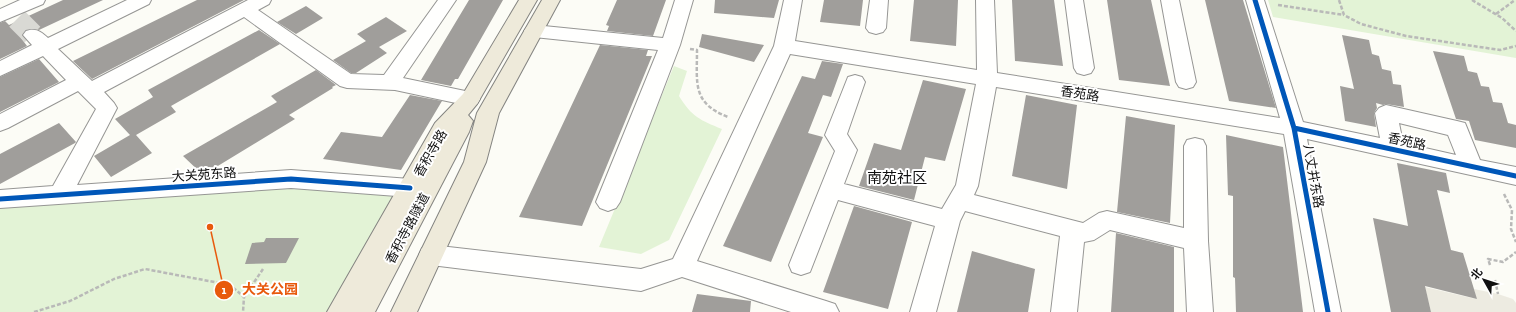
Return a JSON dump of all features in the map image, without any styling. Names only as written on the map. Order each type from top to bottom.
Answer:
[{"type":"main road","name":"香积寺路","points":[[404,312],[475,162],[479,106],[528,0]]},
{"type":"main road","name":"香积寺路","points":[[340,312],[443,129],[479,106],[534,31],[551,0]]},
{"type":"main road","name":"香积寺路隧道","points":[[362,312],[458,132],[479,106]]},
{"type":"main road","name":"香积寺路隧道","points":[[377,312],[471,131],[479,106]]},
{"type":"street","points":[[7,12],[36,0]]},
{"type":"street","points":[[0,69],[39,41],[142,0]]},
{"type":"street","points":[[389,83],[447,0]]},
{"type":"street","points":[[608,202],[670,45],[684,0]]},
{"type":"street","points":[[682,267],[784,46],[793,0]]},
{"type":"street","points":[[876,28],[879,0]]},
{"type":"street","points":[[923,312],[954,210],[967,186],[987,78],[985,0]]},
{"type":"street","points":[[1074,0],[1084,68]]},
{"type":"street","points":[[1170,0],[1186,82]]},
{"type":"street","name":"八丈井东路","points":[[1256,1],[1294,128],[1328,312]]},
{"type":"street","points":[[0,123],[85,86],[254,4],[347,81],[389,83],[479,106]]},
{"type":"street","points":[[534,31],[670,45]]},
{"type":"street","points":[[39,41],[107,108],[60,195]]},
{"type":"street","name":"香苑路","points":[[784,46],[1294,128],[1471,166],[1506,178]]},
{"type":"street","points":[[801,265],[846,150],[836,136],[855,82]]},
{"type":"street","points":[[1393,149],[1386,113],[1458,129],[1471,166]]},
{"type":"street","points":[[1194,146],[1196,241],[1200,312]]},
{"type":"street","points":[[1339,149],[1506,178]]},
{"type":"street","name":"大关苑东路","points":[[0,199],[291,179],[410,188]]},
{"type":"street","points":[[831,189],[1086,233],[1107,220],[1196,241]]},
{"type":"street","points":[[1064,312],[1073,230]]},
{"type":"street","points":[[431,255],[641,280],[682,267],[826,312]]},
{"type":"path","points":[[1339,0],[1344,15]]},
{"type":"path","points":[[1472,0],[1502,18],[1516,31]]},
{"type":"path","points":[[1496,14],[1515,0]]},
{"type":"path","points":[[1256,1],[1344,15],[1361,24],[1406,36],[1500,50],[1516,46]]},
{"type":"path","points":[[670,45],[697,50],[697,79],[703,102],[717,113],[747,125]]},
{"type":"path","points":[[1506,178],[1512,210],[1511,229],[1516,242]]},
{"type":"path","points":[[1490,265],[1488,259],[1503,262],[1516,252]]},
{"type":"path","points":[[34,312],[70,300],[114,279],[145,268],[230,285],[244,297]]},
{"type":"path","points":[[243,312],[244,297],[263,269]]},
{"type":"path","points":[[1495,280],[1498,294]]},
{"type":"green space","points":[[1268,0],[1516,0],[1516,58],[1273,17]]},
{"type":"green space","points":[[674,66],[687,71],[679,96],[688,109],[697,117],[722,129],[669,240],[641,254],[599,247]]},
{"type":"green space","points":[[446,178],[372,312],[0,312],[0,199],[291,179]]},
{"type":"shaded area","points":[[1425,287],[1476,299],[1474,289],[1498,294],[1513,299],[1516,303],[1516,312],[1431,312]]},
{"type":"building","points":[[63,0],[103,0],[39,30],[33,28],[26,30],[22,34],[23,37],[21,38],[27,46],[0,59],[0,23],[5,21],[9,25]]},
{"type":"building","points":[[197,0],[244,0],[92,79],[73,61]]},
{"type":"building","points":[[469,0],[503,0],[458,79],[455,79],[451,86],[421,80]]},
{"type":"building","points":[[617,0],[666,0],[653,36],[607,31],[609,26],[606,25]]},
{"type":"building","points":[[715,0],[779,0],[774,18],[714,13]]},
{"type":"building","points":[[824,0],[863,0],[860,26],[820,22]]},
{"type":"building","points":[[914,0],[958,0],[956,46],[910,41]]},
{"type":"building","points":[[1012,0],[1054,0],[1063,66],[1015,61]]},
{"type":"building","points":[[1107,0],[1151,0],[1170,86],[1119,80]]},
{"type":"building","points":[[1205,0],[1243,0],[1276,108],[1229,101]]},
{"type":"building","points":[[306,6],[323,18],[296,34],[277,22]]},
{"type":"building","points":[[386,17],[407,31],[379,47],[387,53],[356,73],[351,73],[333,60],[366,41],[357,34]]},
{"type":"building","points":[[259,30],[280,44],[171,106],[176,112],[136,135],[152,153],[111,177],[94,156],[130,135],[115,119],[153,97],[148,90]]},
{"type":"building","points":[[702,34],[764,45],[754,62],[699,47]]},
{"type":"building","points":[[1342,35],[1369,40],[1372,54],[1379,56],[1382,69],[1391,71],[1393,84],[1401,85],[1404,107],[1376,103],[1377,108],[1374,113],[1376,127],[1345,121],[1340,86],[1354,89]]},
{"type":"building","points":[[600,45],[648,50],[646,56],[652,56],[582,226],[519,217]]},
{"type":"building","points":[[1433,51],[1464,56],[1468,71],[1477,73],[1481,86],[1489,87],[1493,102],[1502,103],[1508,123],[1516,125],[1516,148],[1475,140],[1469,121],[1456,119]]},
{"type":"building","points":[[39,59],[59,82],[0,112],[0,77]]},
{"type":"building","points":[[822,61],[843,64],[831,97],[823,95],[808,133],[823,137],[771,262],[723,246],[802,76],[815,79]]},
{"type":"building","points":[[316,70],[336,85],[289,115],[295,119],[203,175],[183,156],[277,102],[271,96]]},
{"type":"building","points":[[923,80],[966,89],[945,161],[925,157],[914,200],[859,186],[874,143],[901,150]]},
{"type":"building","points":[[410,95],[442,101],[401,170],[323,159],[341,132],[382,137]]},
{"type":"building","points":[[1026,95],[1077,105],[1067,189],[1012,176]]},
{"type":"building","points":[[1126,116],[1175,125],[1170,223],[1117,212]]},
{"type":"building","points":[[59,123],[76,142],[0,184],[0,154]]},
{"type":"building","points":[[1226,135],[1283,147],[1303,312],[1236,312],[1235,278],[1233,277],[1233,196],[1228,195]]},
{"type":"building","points":[[1397,163],[1446,173],[1450,193],[1437,190],[1451,250],[1463,253],[1477,299],[1425,286],[1431,312],[1391,312],[1373,218],[1408,226]]},
{"type":"building","points":[[854,206],[912,222],[888,309],[823,292]]},
{"type":"building","points":[[1116,233],[1174,247],[1174,312],[1111,312]]},
{"type":"building","points":[[266,238],[299,238],[286,263],[245,264],[252,243],[264,242]]},
{"type":"building","points":[[972,251],[1035,269],[1028,312],[957,312]]},
{"type":"building","points":[[697,294],[751,301],[750,312],[692,312]]},
{"type":"tunnel","points":[[17,19],[33,35]]},
{"type":"cycle path","points":[[1255,0],[1294,128],[1328,312]]},
{"type":"cycle path","points":[[1294,128],[1516,176]]},
{"type":"cycle path","points":[[0,199],[291,179],[410,188]]},
{"type":"place","name":"大关公园","points":[[210,227]]},
{"type":"district","name":"南苑社区","points":[[897,178]]}]
